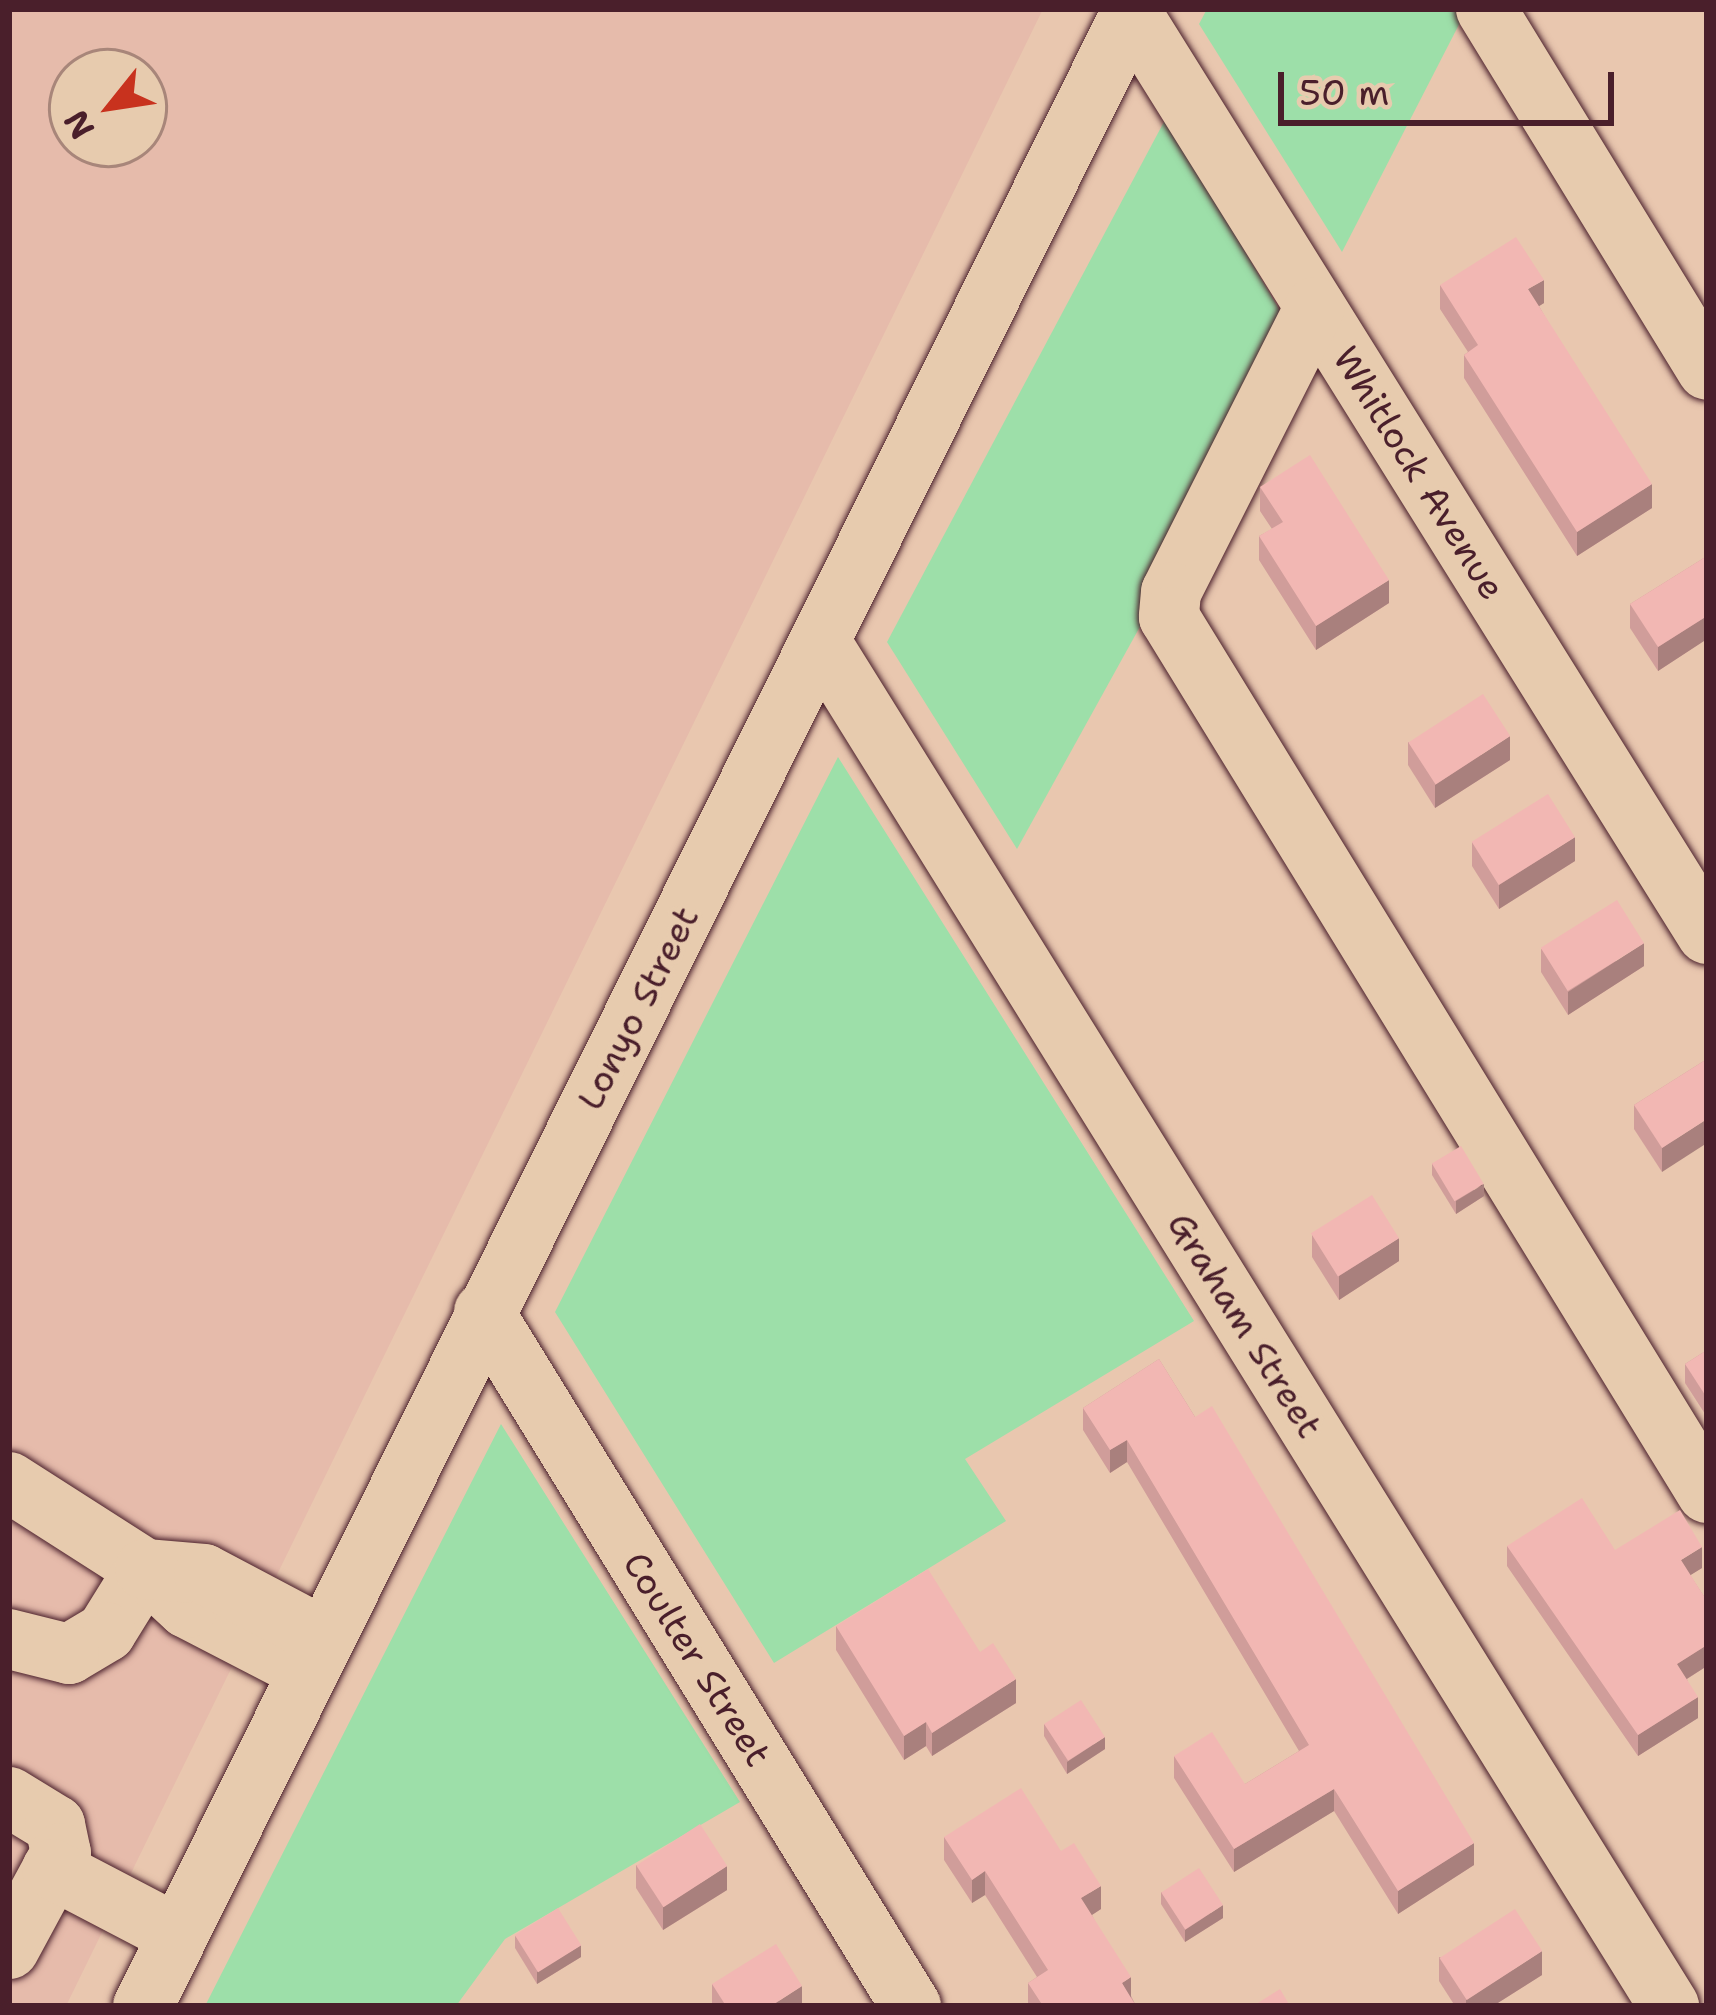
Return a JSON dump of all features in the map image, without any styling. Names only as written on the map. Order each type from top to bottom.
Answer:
[{"type":"street","points":[[1486,9],[1707,370]]},
{"type":"street","name":"Whitlock Avenue","points":[[1132,10],[1707,934]]},
{"type":"street","name":"Lonyo Street","points":[[143,2006],[484,1312],[822,644],[1132,10]]},
{"type":"street","points":[[1315,307],[1171,592],[1169,617],[1707,1493]]},
{"type":"street","name":"Graham Street","points":[[822,644],[1676,1996]]},
{"type":"street","name":"Coulter Street","points":[[484,1312],[910,2006]]},
{"type":"street","points":[[9,1482],[145,1569],[204,1574],[317,1654]]},
{"type":"street","points":[[9,1639],[69,1654],[106,1632],[145,1569]]},
{"type":"street","points":[[9,1797],[55,1825],[52,1869],[9,1949]]},
{"type":"street","points":[[52,1869],[178,1935]]},
{"type":"shaded area","points":[[9,9],[1043,9],[66,2006],[9,2006]]},
{"type":"green space","points":[[1207,9],[1467,9],[1342,252],[1199,24]]},
{"type":"green space","points":[[1166,118],[1298,341],[1017,849],[887,642]]},
{"type":"green space","points":[[838,757],[1194,1321],[965,1459],[1006,1521],[774,1663],[555,1312]]},
{"type":"green space","points":[[501,1424],[740,1802],[505,1939],[456,2006],[205,2006]]},
{"type":"building","points":[[1516,237],[1544,280],[1528,289],[1652,484],[1577,532],[1464,355],[1478,345],[1440,285]]},
{"type":"building","points":[[1310,455],[1389,580],[1316,626],[1259,536],[1283,522],[1260,487]]},
{"type":"building","points":[[1707,556],[1707,616],[1658,647],[1630,604]]},
{"type":"building","points":[[1483,694],[1510,736],[1436,784],[1408,742]]},
{"type":"building","points":[[1548,794],[1575,837],[1499,885],[1472,842]]},
{"type":"building","points":[[1617,900],[1644,943],[1568,991],[1541,948]]},
{"type":"building","points":[[1707,1059],[1707,1119],[1662,1148],[1634,1105]]},
{"type":"building","points":[[1461,1146],[1484,1184],[1455,1201],[1432,1164]]},
{"type":"building","points":[[1372,1195],[1399,1238],[1338,1276],[1311,1233]]},
{"type":"building","points":[[1707,1350],[1707,1398],[1685,1364]]},
{"type":"building","points":[[1159,1359],[1195,1417],[1212,1406],[1474,1843],[1398,1891],[1334,1789],[1234,1849],[1174,1756],[1212,1732],[1245,1784],[1309,1745],[1127,1440],[1110,1450],[1083,1408]]},
{"type":"building","points":[[1582,1498],[1615,1550],[1680,1510],[1702,1547],[1681,1560],[1707,1601],[1707,1645],[1677,1664],[1698,1697],[1638,1735],[1507,1546]]},
{"type":"building","points":[[928,1569],[980,1652],[993,1643],[1016,1679],[932,1733],[926,1722],[904,1736],[836,1626]]},
{"type":"building","points":[[1081,1700],[1105,1737],[1068,1761],[1044,1724]]},
{"type":"building","points":[[1021,1788],[1061,1851],[1074,1843],[1101,1886],[1081,1898],[1131,1977],[1122,1983],[1136,2006],[1043,2006],[1028,1983],[1048,1970],[985,1871],[972,1880],[944,1837]]},
{"type":"building","points":[[700,1824],[727,1866],[663,1907],[636,1865]]},
{"type":"building","points":[[1199,1868],[1223,1905],[1185,1929],[1161,1893]]},
{"type":"building","points":[[558,1908],[581,1945],[538,1972],[515,1935]]},
{"type":"building","points":[[1515,1909],[1542,1951],[1467,2000],[1440,1958]]},
{"type":"building","points":[[776,1944],[802,1986],[771,2006],[726,2006],[712,1984]]},
{"type":"building","points":[[1280,1989],[1290,2006],[1253,2006]]}]
